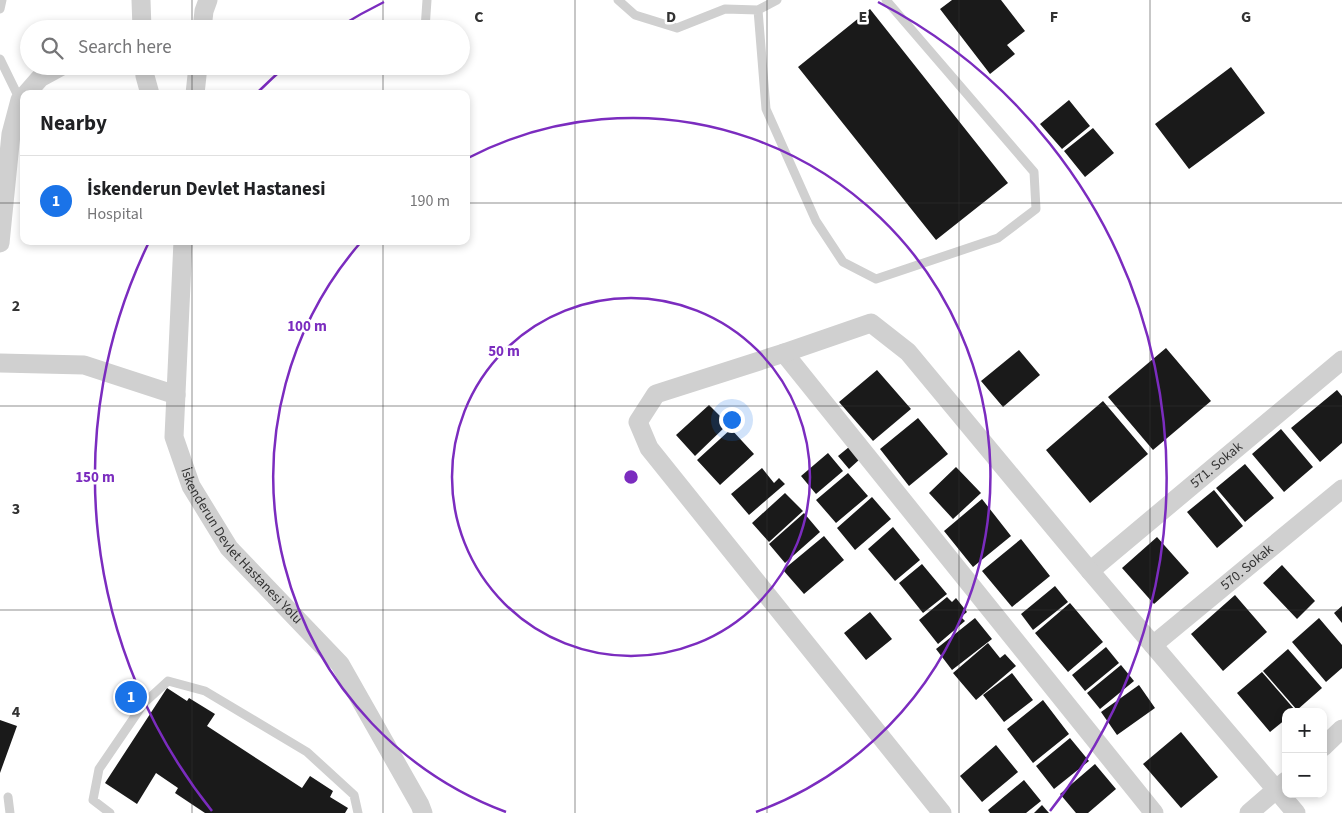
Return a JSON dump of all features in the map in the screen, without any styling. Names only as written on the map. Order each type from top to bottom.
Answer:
[{"type":"street","points":[[140,20],[141,0]]},
{"type":"street","points":[[203,20],[208,0]]},
{"type":"street","points":[[29,90],[46,75]]},
{"type":"street","points":[[145,75],[149,90]]},
{"type":"street","points":[[195,90],[197,75]]},
{"type":"street","points":[[0,243],[11,134],[20,106]]},
{"type":"street","name":"İskenderun Devlet Hastanesi Yolu","points":[[183,245],[174,436],[191,486],[229,548],[340,664],[423,813]]},
{"type":"street","points":[[942,813],[648,448],[638,422],[656,394],[871,323],[908,352],[1153,645],[1281,785],[1296,813]]},
{"type":"street","points":[[784,353],[1154,813]]},
{"type":"street","name":"571. Sokak","points":[[1090,570],[1342,360]]},
{"type":"street","points":[[0,363],[84,365],[176,395]]},
{"type":"street","name":"570. Sokak","points":[[1153,645],[1342,489]]},
{"type":"street","points":[[1327,742],[1342,729]]},
{"type":"street","points":[[1249,813],[1281,785]]},
{"type":"lane","points":[[0,8],[2,0]]},
{"type":"lane","points":[[426,20],[427,0]]},
{"type":"lane","points":[[618,0],[635,15],[677,28],[725,4],[758,10],[777,0]]},
{"type":"lane","points":[[758,10],[766,109],[816,222],[843,262],[876,279],[998,238],[1036,209],[1034,172],[886,0]]},
{"type":"lane","points":[[0,59],[20,91]]},
{"type":"lane","points":[[110,813],[93,800],[99,769],[144,703],[168,681],[205,691],[307,752],[354,795],[358,813]]},
{"type":"lane","points":[[8,797],[10,813]]},
{"type":"building","points":[[952,0],[1001,0],[1025,31],[1007,45],[1015,54],[990,74],[940,9]]},
{"type":"building","points":[[870,9],[1008,183],[936,240],[798,67]]},
{"type":"building","points":[[1231,67],[1265,113],[1189,169],[1155,124]]},
{"type":"building","points":[[1069,100],[1090,126],[1062,149],[1040,124]]},
{"type":"building","points":[[1093,128],[1114,153],[1085,177],[1064,151]]},
{"type":"building","points":[[1166,348],[1211,401],[1153,450],[1108,397]]},
{"type":"building","points":[[1019,350],[1040,375],[1003,407],[981,381]]},
{"type":"building","points":[[877,370],[911,409],[873,441],[839,402]]},
{"type":"building","points":[[1337,390],[1342,396],[1342,443],[1320,462],[1291,428]]},
{"type":"building","points":[[1103,401],[1148,454],[1090,503],[1046,450]]},
{"type":"building","points":[[709,405],[728,424],[695,456],[676,435]]},
{"type":"building","points":[[918,418],[948,454],[909,486],[880,449]]},
{"type":"building","points":[[731,429],[754,454],[720,485],[697,460]]},
{"type":"building","points":[[1281,429],[1313,467],[1284,492],[1252,454]]},
{"type":"building","points":[[849,447],[860,459],[849,469],[838,456]]},
{"type":"building","points":[[828,453],[843,471],[816,494],[801,476]]},
{"type":"building","points":[[1245,464],[1274,498],[1245,522],[1216,488]]},
{"type":"building","points":[[956,467],[981,493],[953,519],[929,493]]},
{"type":"building","points":[[762,468],[774,483],[779,478],[785,484],[749,515],[731,494]]},
{"type":"building","points":[[848,473],[868,496],[836,523],[816,500]]},
{"type":"building","points":[[1214,490],[1243,526],[1217,548],[1187,512]]},
{"type":"building","points":[[785,493],[803,511],[769,542],[752,523]]},
{"type":"building","points":[[872,497],[891,519],[855,550],[837,528]]},
{"type":"building","points":[[982,499],[1011,536],[973,567],[944,531]]},
{"type":"building","points":[[804,513],[820,532],[785,563],[769,544]]},
{"type":"building","points":[[893,527],[920,560],[895,581],[868,549]]},
{"type":"building","points":[[824,536],[844,560],[804,594],[783,570]]},
{"type":"building","points":[[1157,537],[1189,573],[1154,604],[1122,568]]},
{"type":"building","points":[[1021,539],[1050,576],[1012,607],[982,571]]},
{"type":"building","points":[[922,564],[947,594],[923,613],[899,583]]},
{"type":"building","points":[[1282,565],[1315,601],[1297,619],[1263,583]]},
{"type":"building","points":[[1055,586],[1068,602],[1033,630],[1021,614]]},
{"type":"building","points":[[1235,595],[1267,632],[1223,671],[1191,634]]},
{"type":"building","points":[[947,597],[952,602],[956,598],[967,612],[961,617],[965,621],[938,644],[919,620]]},
{"type":"building","points":[[1070,603],[1103,642],[1068,672],[1035,633]]},
{"type":"building","points":[[1342,606],[1342,623],[1334,613]]},
{"type":"building","points":[[870,612],[892,639],[866,660],[844,633]]},
{"type":"building","points":[[975,618],[992,639],[952,670],[936,649]]},
{"type":"building","points":[[1319,618],[1342,645],[1342,668],[1326,682],[1292,642]]},
{"type":"building","points":[[988,643],[1000,658],[1005,654],[1016,666],[976,700],[953,673]]},
{"type":"building","points":[[1106,647],[1119,663],[1085,691],[1072,675]]},
{"type":"building","points":[[1288,649],[1322,688],[1299,708],[1295,708],[1263,671]]},
{"type":"building","points":[[1121,665],[1134,681],[1100,709],[1087,693]]},
{"type":"building","points":[[1262,672],[1293,708],[1282,708],[1282,722],[1270,732],[1237,693]]},
{"type":"building","points":[[1012,673],[1033,700],[1004,722],[983,695]]},
{"type":"building","points":[[1139,685],[1155,708],[1117,735],[1101,712]]},
{"type":"building","points":[[167,688],[187,701],[189,698],[215,714],[207,726],[302,788],[310,776],[333,791],[330,797],[348,808],[345,813],[205,813],[175,793],[178,788],[156,773],[137,804],[105,783]]},
{"type":"building","points":[[1043,700],[1069,734],[1033,763],[1007,729]]},
{"type":"building","points":[[0,720],[17,726],[0,773]]},
{"type":"building","points":[[1181,732],[1218,777],[1181,808],[1143,764]]},
{"type":"building","points":[[1070,738],[1089,761],[1054,789],[1036,766]]},
{"type":"building","points":[[996,745],[1018,772],[982,802],[960,776]]},
{"type":"building","points":[[1095,764],[1116,789],[1088,813],[1076,813],[1060,794]]},
{"type":"building","points":[[1024,780],[1041,801],[1026,813],[990,813],[988,810]]},
{"type":"building","points":[[1042,805],[1049,813],[1034,813]]},
{"type":"place","name":"İskenderun Devlet Hastanesi","points":[[131,697]]}]
